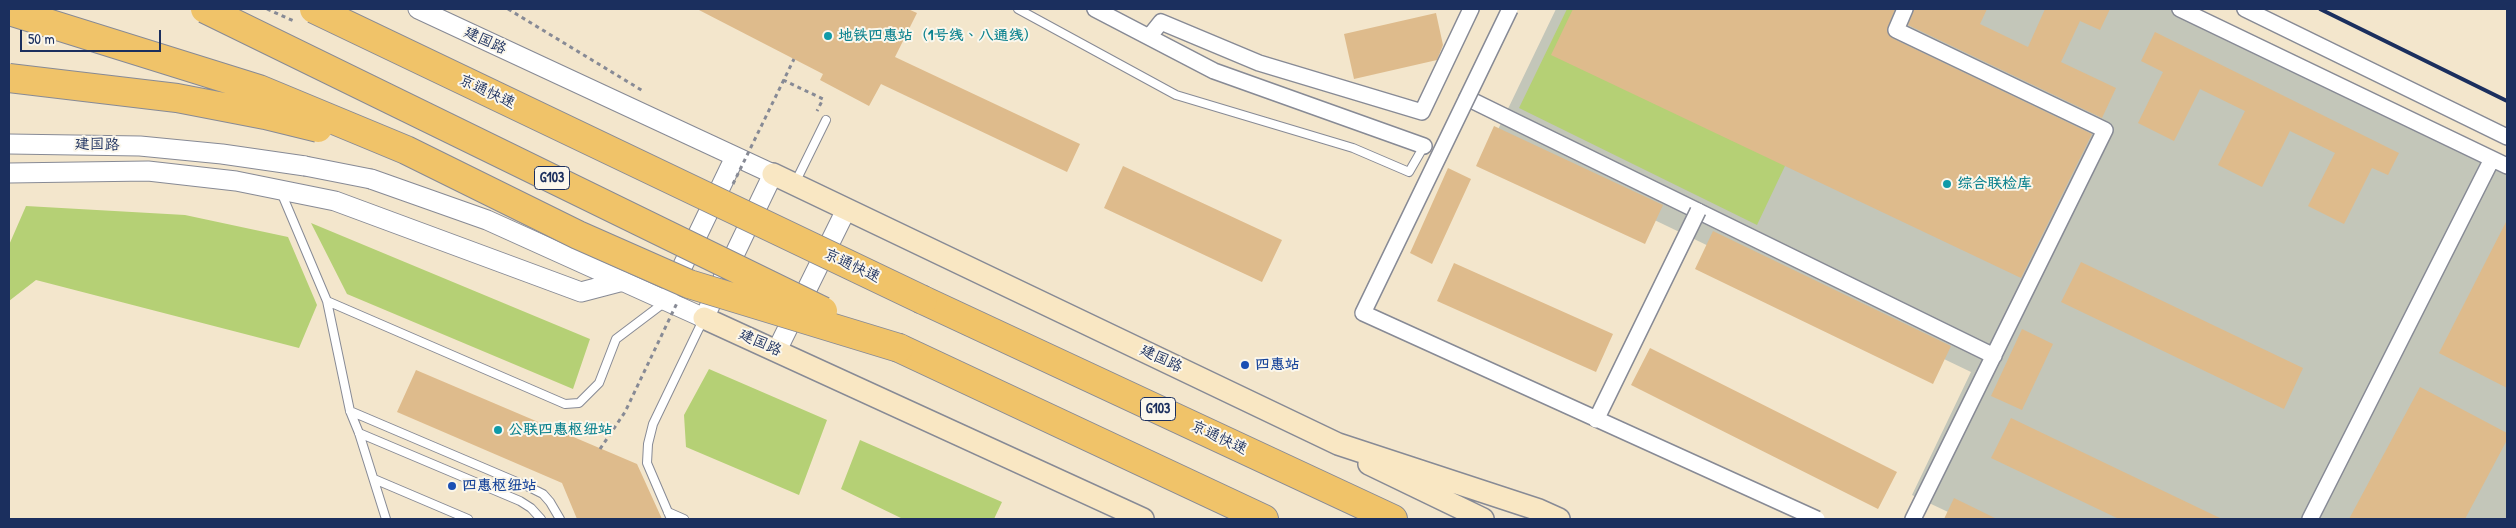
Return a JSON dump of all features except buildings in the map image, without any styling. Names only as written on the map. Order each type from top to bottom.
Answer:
[{"type":"highway","name":"G103","points":[[205,9],[899,348],[1264,519]]},
{"type":"highway","name":"京通快速","points":[[314,9],[923,300],[1393,519]]},
{"type":"highway","points":[[350,9],[409,55]]},
{"type":"highway","points":[[9,11],[259,89],[406,150],[578,235],[689,284],[899,348]]},
{"type":"highway","points":[[9,78],[177,98],[264,115],[406,150]]},
{"type":"main road","name":"建国路","points":[[773,174],[1338,444],[1539,510],[1560,519]]},
{"type":"main road","name":"建国路","points":[[704,318],[1143,519]]},
{"type":"main road","points":[[1338,444],[1379,471],[1483,519]]},
{"type":"street","points":[[1095,9],[1214,71],[1424,146]]},
{"type":"street","points":[[1149,37],[1161,22],[1259,63],[1422,112],[1471,9]]},
{"type":"street","points":[[1510,9],[1363,313],[1817,519]]},
{"type":"street","points":[[1905,9],[1896,30],[2104,130],[1913,519]]},
{"type":"street","points":[[2180,9],[2507,166]]},
{"type":"street","points":[[2245,9],[2507,137]]},
{"type":"street","name":"建国路","points":[[422,11],[773,174]]},
{"type":"street","points":[[1467,98],[1994,356]]},
{"type":"street","name":"建国路","points":[[9,144],[140,146],[222,154],[305,166],[371,179],[487,220],[704,318]]},
{"type":"street","points":[[666,301],[735,157]]},
{"type":"street","points":[[2310,519],[2492,159]]},
{"type":"street","points":[[9,173],[148,171],[236,181],[281,192],[335,201],[582,292],[623,281]]},
{"type":"street","points":[[704,318],[773,174]]},
{"type":"street","points":[[777,350],[846,210]]},
{"type":"street","points":[[1596,420],[1698,211]]},
{"type":"lane","points":[[1018,9],[1176,95],[1353,148],[1410,172],[1424,146]]},
{"type":"lane","points":[[795,185],[826,120]]},
{"type":"lane","points":[[281,192],[326,301],[350,411],[359,432],[386,519]]},
{"type":"lane","points":[[326,301],[565,404],[579,403],[599,383],[616,340],[666,301]]},
{"type":"lane","points":[[684,519],[669,516],[647,463],[648,444],[653,424],[704,318]]},
{"type":"lane","points":[[350,411],[543,494],[560,519]]},
{"type":"lane","points":[[359,432],[520,501],[531,508],[541,519]]},
{"type":"lane","points":[[374,479],[468,519]]},
{"type":"path","points":[[508,9],[644,92]]},
{"type":"path","points":[[783,80],[823,99],[816,114]]},
{"type":"shaded area","points":[[1556,9],[2170,9],[2507,171],[2507,519],[1963,519],[1912,495],[1971,372],[1492,142]]},
{"type":"green space","points":[[1567,9],[1804,9],[1849,31],[1757,225],[1519,108]]},
{"type":"green space","points":[[26,206],[185,215],[288,237],[317,305],[299,348],[36,280],[9,301],[9,245]]},
{"type":"green space","points":[[311,223],[590,339],[573,389],[347,294]]},
{"type":"green space","points":[[709,369],[827,420],[799,495],[686,447],[684,415]]},
{"type":"green space","points":[[860,440],[1002,502],[994,519],[903,519],[841,489]]},
{"type":"railway","points":[[2320,9],[2507,101]]},
{"type":"place","name":"地铁四惠站（1号线、八通线）","points":[[828,36]]},
{"type":"place","name":"综合联检库","points":[[1947,184]]},
{"type":"place","name":"四惠站","points":[[1245,365]]},
{"type":"place","name":"公联四惠枢纽站","points":[[498,430]]},
{"type":"place","name":"四惠枢纽站","points":[[452,486]]}]
